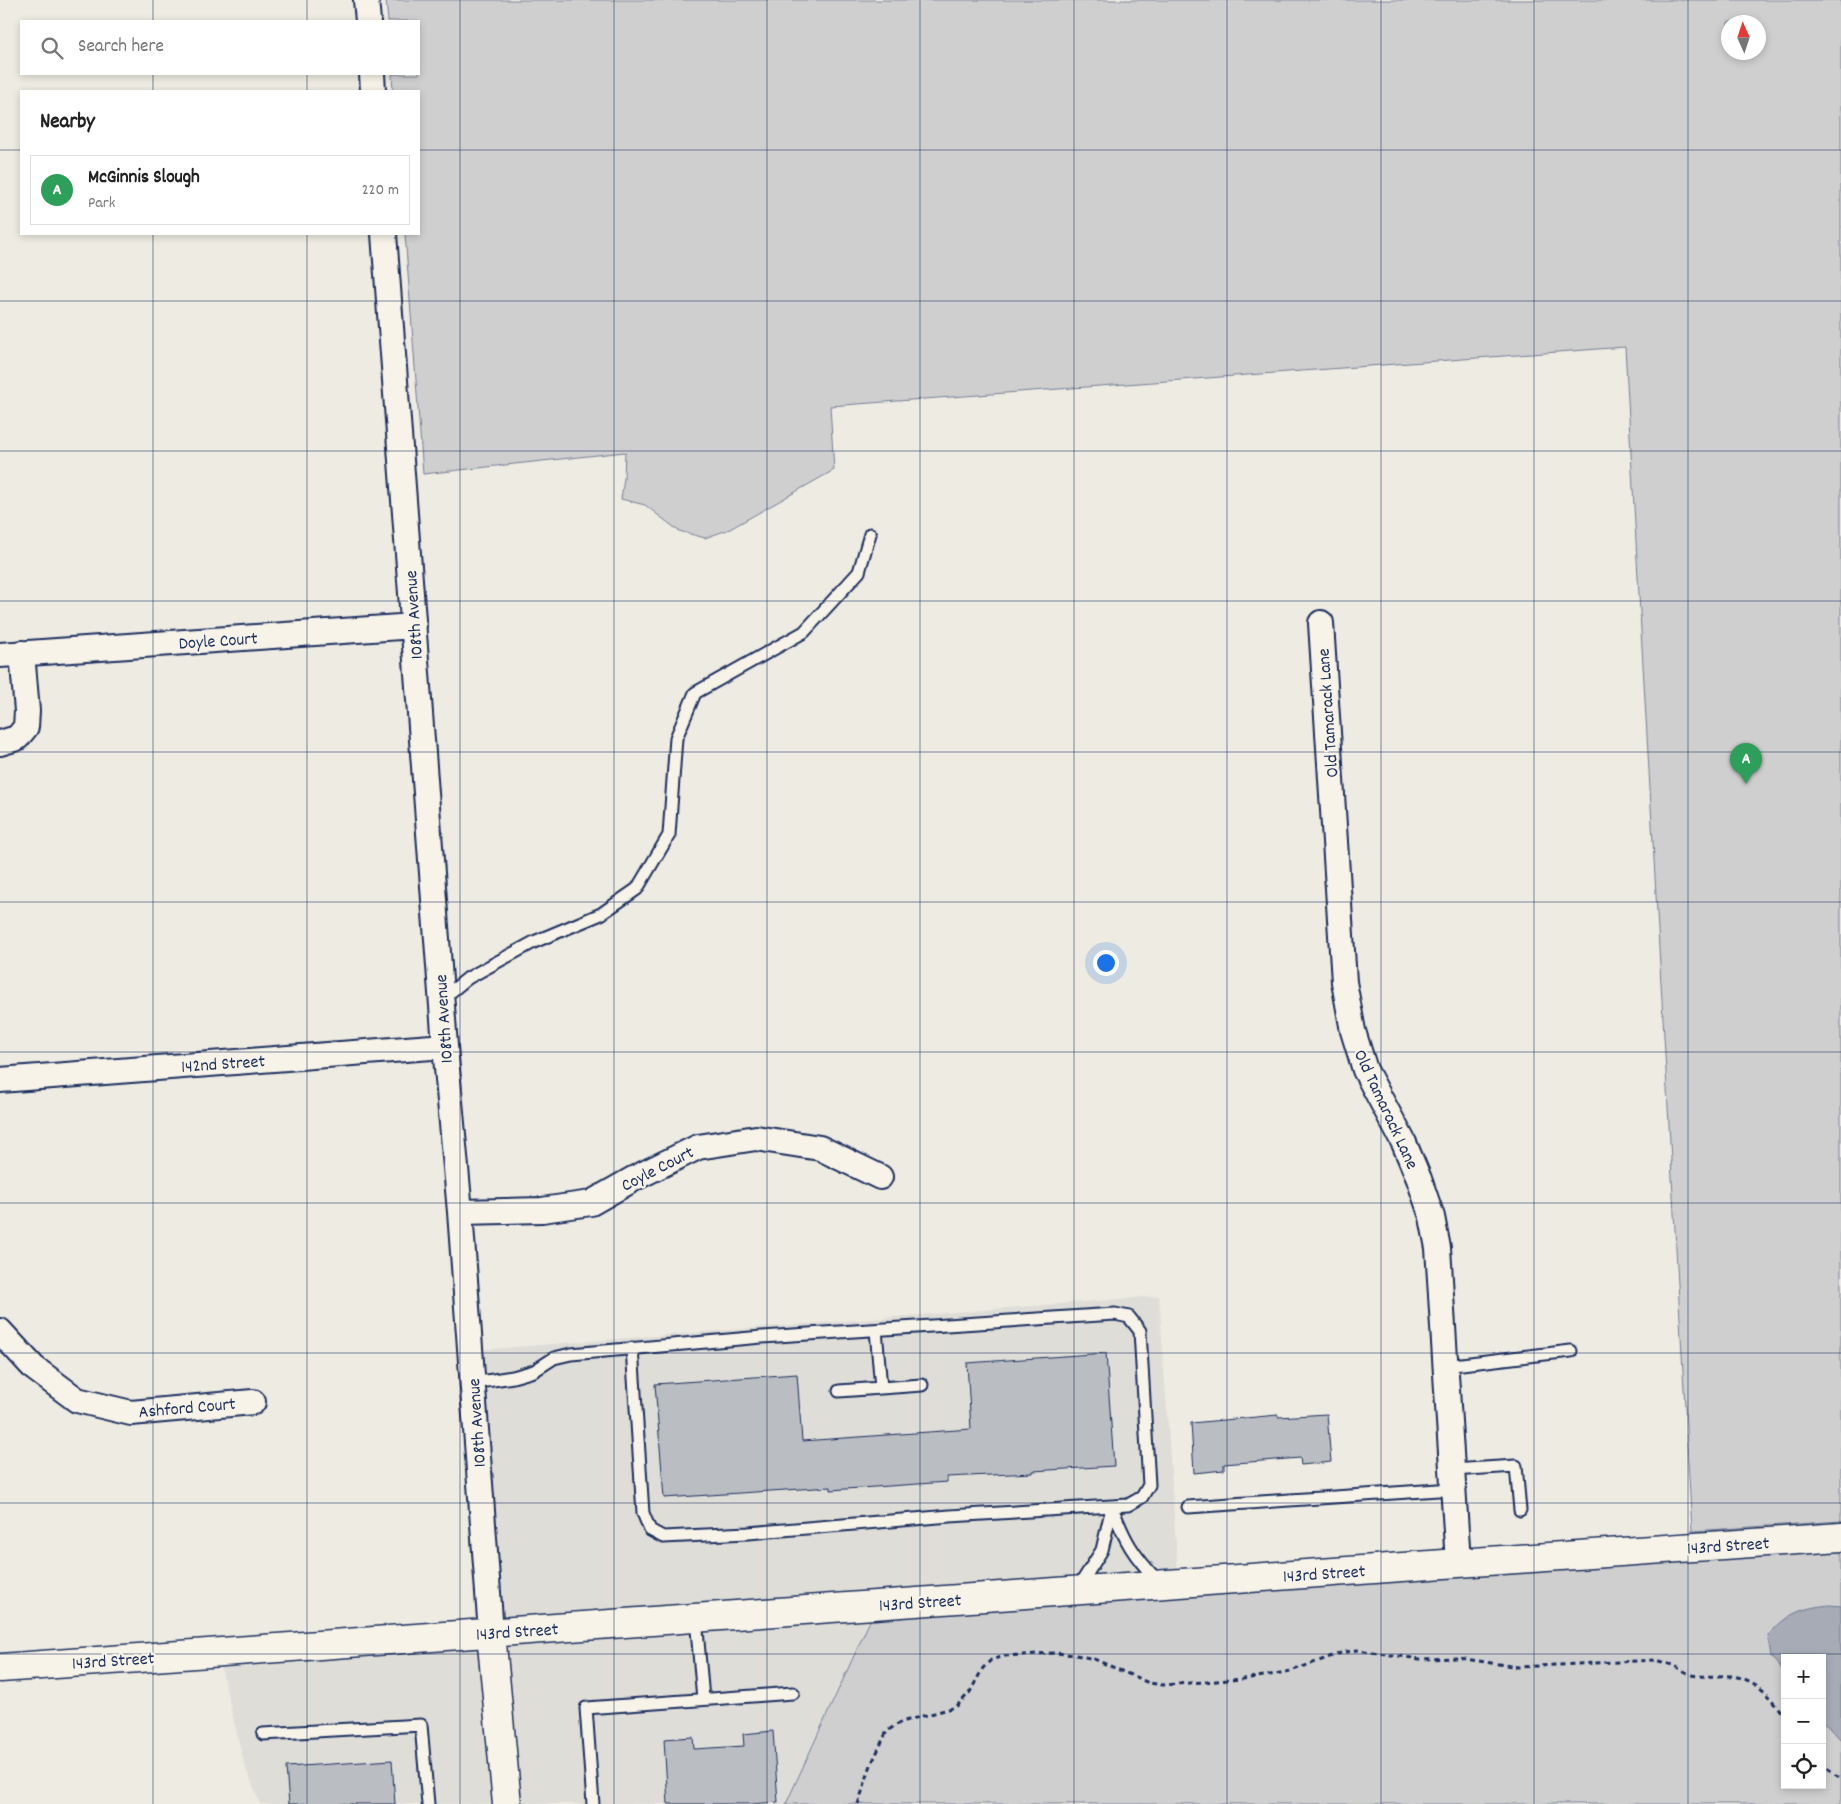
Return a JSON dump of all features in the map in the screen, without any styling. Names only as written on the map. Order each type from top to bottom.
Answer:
[{"type":"main road","name":"143rd Street","points":[[0,1668],[1841,1537]]},
{"type":"main road","name":"108th Avenue","points":[[491,1633],[507,1804]]},
{"type":"street","points":[[366,0],[368,20]]},
{"type":"street","points":[[372,75],[373,90]]},
{"type":"street","name":"108th Avenue","points":[[384,235],[491,1633]]},
{"type":"street","name":"Old Tamarack Lane","points":[[1321,623],[1346,999],[1356,1043],[1365,1070],[1404,1143],[1432,1217],[1438,1248],[1458,1563]]},
{"type":"street","name":"Doyle Court","points":[[0,742],[18,738],[26,727],[27,711],[11,654],[414,626]]},
{"type":"street","name":"142nd Street","points":[[0,1080],[445,1046]]},
{"type":"street","name":"Coyle Court","points":[[460,1212],[542,1210],[591,1202],[698,1147],[756,1138],[820,1148],[880,1177]]},
{"type":"street","name":"Ashford Court","points":[[0,1331],[34,1368],[77,1400],[131,1413],[253,1402]]},
{"type":"lane","points":[[442,999],[468,978],[534,942],[600,914],[637,889],[669,835],[676,738],[695,693],[804,632],[859,572],[870,534]]},
{"type":"lane","points":[[473,1383],[513,1377],[534,1371],[554,1358],[571,1354],[632,1348],[762,1337],[1115,1314],[1129,1317],[1140,1331],[1149,1485],[1142,1497],[1128,1505],[663,1537],[650,1530],[643,1513],[632,1348]]},
{"type":"lane","points":[[876,1330],[881,1388]]},
{"type":"lane","points":[[1445,1366],[1571,1351]]},
{"type":"lane","points":[[840,1391],[922,1385]]},
{"type":"lane","points":[[1188,1507],[1453,1479],[1516,1466],[1520,1510]]},
{"type":"lane","points":[[1112,1506],[1124,1538],[1139,1560],[1161,1584]]},
{"type":"lane","points":[[1077,1590],[1102,1550],[1112,1506]]},
{"type":"lane","points":[[696,1618],[703,1699]]},
{"type":"lane","points":[[593,1804],[586,1708],[793,1693]]},
{"type":"lane","points":[[263,1734],[421,1725],[428,1804]]},
{"type":"path","points":[[858,1804],[871,1765],[887,1731],[901,1722],[956,1707],[970,1692],[983,1668],[991,1660],[1004,1656],[1054,1653],[1076,1655],[1094,1659],[1149,1683],[1163,1685],[1270,1675],[1290,1671],[1357,1650],[1420,1658],[1459,1658],[1518,1667],[1656,1660],[1691,1674],[1712,1677],[1730,1676],[1745,1679],[1758,1685],[1781,1711]]},
{"type":"path","points":[[1826,1767],[1841,1778]]},
{"type":"shaded area","points":[[386,0],[1841,0],[1841,1521],[1692,1531],[1625,347],[830,406],[834,470],[730,529],[705,538],[679,531],[645,505],[621,499],[625,452],[423,474],[405,235],[420,235],[420,90],[393,90],[392,75],[420,75],[420,20],[388,20]]},
{"type":"shaded area","points":[[1159,1296],[1178,1574],[496,1626],[477,1350]]},
{"type":"shaded area","points":[[1841,1547],[1841,1804],[786,1804],[874,1612]]},
{"type":"shaded area","points":[[1830,1605],[1841,1606],[1841,1740],[1826,1723],[1826,1654],[1781,1654],[1781,1668],[1771,1657],[1768,1636],[1788,1617],[1811,1608]]},
{"type":"shaded area","points":[[874,1612],[786,1804],[513,1804],[498,1639]]},
{"type":"shaded area","points":[[484,1640],[499,1804],[260,1804],[244,1763],[219,1659]]},
{"type":"building","points":[[1106,1353],[1114,1466],[1033,1471],[1033,1473],[947,1477],[947,1482],[831,1490],[831,1487],[664,1498],[655,1384],[797,1374],[802,1441],[971,1429],[967,1363]]},
{"type":"building","points":[[1327,1414],[1331,1462],[1301,1465],[1300,1458],[1224,1464],[1224,1470],[1194,1473],[1191,1423],[1278,1415],[1278,1417]]},
{"type":"building","points":[[773,1731],[778,1802],[751,1804],[668,1804],[664,1739],[693,1737],[694,1749],[744,1746],[743,1734]]},
{"type":"building","points":[[392,1760],[395,1804],[289,1804],[286,1767]]},
{"type":"place","name":"McGinnis Slough","points":[[1746,784]]}]
